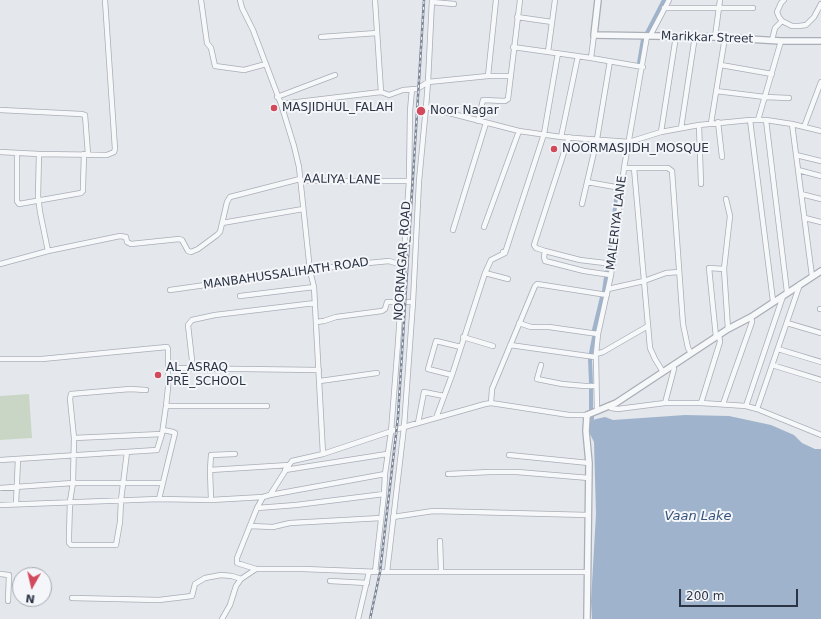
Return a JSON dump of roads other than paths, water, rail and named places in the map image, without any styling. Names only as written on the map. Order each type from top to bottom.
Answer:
[{"type":"street","points":[[0,152],[107,155],[114,152],[116,149],[104,0]]},
{"type":"street","points":[[201,0],[207,43],[211,48],[216,66],[244,70],[266,64]]},
{"type":"street","points":[[240,0],[281,104],[294,146],[300,178],[310,271],[314,287],[323,454]]},
{"type":"street","points":[[375,0],[381,92]]},
{"type":"street","points":[[488,76],[496,0]]},
{"type":"street","points":[[478,121],[483,100],[505,102],[508,100],[513,47],[520,0]]},
{"type":"street","points":[[548,52],[555,0]]},
{"type":"street","points":[[591,58],[598,0]]},
{"type":"street","name":"MALERIYA LANE","points":[[597,411],[596,355],[598,334],[611,274],[624,168],[649,36],[669,0]]},
{"type":"street","points":[[715,36],[720,0]]},
{"type":"street","points":[[784,0],[780,3],[777,12],[782,21],[792,26],[806,25],[814,17],[821,4]]},
{"type":"street","points":[[387,572],[404,427],[413,302],[419,181],[428,82],[432,1],[454,4]]},
{"type":"street","points":[[664,8],[753,8]]},
{"type":"street","points":[[517,18],[552,22]]},
{"type":"street","points":[[772,40],[775,28],[782,21]]},
{"type":"street","points":[[321,37],[377,33]]},
{"type":"street","name":"Marikkar Street","points":[[594,35],[715,36],[781,41],[821,41]]},
{"type":"street","points":[[661,132],[676,36]]},
{"type":"street","points":[[681,128],[695,36]]},
{"type":"street","points":[[711,123],[726,37]]},
{"type":"street","points":[[758,120],[781,41]]},
{"type":"street","points":[[513,47],[642,67]]},
{"type":"street","points":[[436,418],[452,375],[463,337],[485,273],[490,260],[504,252],[544,134],[558,54]]},
{"type":"street","points":[[561,137],[578,56]]},
{"type":"street","points":[[582,204],[597,139],[610,61]]},
{"type":"street","points":[[721,65],[772,74]]},
{"type":"street","points":[[277,96],[335,75]]},
{"type":"street","points":[[281,104],[381,92],[389,95],[420,87],[428,82],[488,76],[511,76]]},
{"type":"street","points":[[804,127],[821,82]]},
{"type":"street","name":"NOORNAGAR_ROAD","points":[[375,572],[391,432],[409,181],[410,111],[412,89]]},
{"type":"street","points":[[716,91],[789,98]]},
{"type":"street","points":[[426,107],[519,131],[569,138],[629,142],[661,132],[681,128],[718,122],[750,120],[766,120],[792,124],[821,131]]},
{"type":"street","points":[[0,110],[85,115],[86,154],[83,191],[81,193],[19,204],[17,201],[17,153]]},
{"type":"street","points":[[750,120],[767,264],[773,301]]},
{"type":"street","points":[[746,406],[785,293],[766,120]]},
{"type":"street","points":[[718,122],[722,157]]},
{"type":"street","points":[[453,230],[486,123]]},
{"type":"street","points":[[792,124],[812,276]]},
{"type":"street","points":[[699,125],[702,184]]},
{"type":"street","points":[[484,228],[519,131]]},
{"type":"street","points":[[569,138],[534,245],[536,248],[545,251],[580,260],[612,264]]},
{"type":"street","points":[[39,154],[40,212],[48,251]]},
{"type":"street","points":[[796,155],[821,161]]},
{"type":"street","points":[[624,168],[668,168],[672,172],[684,334],[691,353]]},
{"type":"street","points":[[634,168],[650,348],[663,372]]},
{"type":"street","points":[[798,170],[821,176]]},
{"type":"street","name":"AALIYA LANE","points":[[222,223],[227,202],[230,197],[300,178],[304,181],[409,181]]},
{"type":"street","points":[[587,182],[621,188]]},
{"type":"street","points":[[801,194],[821,199]]},
{"type":"street","points":[[726,199],[730,216],[724,269],[728,329]]},
{"type":"street","points":[[0,264],[48,251],[120,236],[126,237],[127,242],[131,244],[179,239],[182,240],[188,251],[191,252],[218,235],[222,223],[303,209]]},
{"type":"street","points":[[805,218],[821,222]]},
{"type":"street","points":[[545,251],[545,261],[584,271],[611,274]]},
{"type":"street","name":"MANBAHUSSALIHATH ROAD","points":[[170,290],[347,265],[389,261],[402,264]]},
{"type":"street","points":[[701,403],[720,342],[709,268],[724,269]]},
{"type":"street","points":[[270,495],[292,461],[323,454],[404,427],[485,404],[491,403],[569,415],[587,414],[597,411],[616,403],[728,329],[751,317],[785,293],[821,271]]},
{"type":"street","points":[[608,289],[644,281],[666,273],[679,272]]},
{"type":"street","points":[[485,273],[508,279]]},
{"type":"street","points":[[491,403],[492,389],[537,284],[607,295]]},
{"type":"street","points":[[757,409],[800,284]]},
{"type":"street","points":[[240,296],[314,287]]},
{"type":"street","points":[[316,322],[336,317],[382,311],[385,309],[386,302],[413,302]]},
{"type":"street","points":[[193,369],[188,325],[192,320],[215,315],[315,303]]},
{"type":"street","points":[[723,404],[752,322],[751,317]]},
{"type":"street","points":[[787,322],[821,333]]},
{"type":"street","points":[[519,323],[531,327],[549,327],[598,334]]},
{"type":"street","points":[[510,345],[596,355],[604,352],[648,326]]},
{"type":"street","points":[[463,337],[492,346]]},
{"type":"street","points":[[452,375],[428,369],[436,341],[461,347]]},
{"type":"street","points":[[0,359],[42,359],[166,347],[168,349],[168,388],[162,432],[157,450],[0,460]]},
{"type":"street","points":[[778,349],[821,362]]},
{"type":"street","points":[[541,365],[537,379],[562,384],[596,386]]},
{"type":"street","points":[[665,403],[674,369],[673,365]]},
{"type":"street","points":[[772,365],[821,380]]},
{"type":"street","points":[[168,368],[319,370]]},
{"type":"street","points":[[320,381],[376,373]]},
{"type":"street","points":[[127,452],[120,522],[115,546],[74,545],[69,543],[70,501],[73,483],[74,455],[71,394],[130,389],[146,390]]},
{"type":"street","points":[[418,423],[424,392],[444,396]]},
{"type":"street","points":[[608,406],[618,409],[665,403],[701,403],[746,406],[821,435]]},
{"type":"street","points":[[166,406],[268,406]]},
{"type":"street","points":[[586,619],[589,478],[586,431],[587,414]]},
{"type":"street","points":[[74,438],[162,432],[175,433],[159,499]]},
{"type":"street","points":[[211,500],[211,455],[235,454]]},
{"type":"street","points":[[286,470],[388,454]]},
{"type":"street","points":[[509,455],[589,463]]},
{"type":"street","points":[[16,504],[18,459]]},
{"type":"street","points":[[210,470],[289,465]]},
{"type":"street","points":[[448,474],[517,472],[589,478]]},
{"type":"street","points":[[0,505],[70,501],[159,499],[211,500],[263,497],[385,474]]},
{"type":"street","points":[[0,488],[73,483],[163,483]]},
{"type":"street","points":[[257,508],[296,505],[384,494]]},
{"type":"street","points":[[263,497],[236,558],[237,563],[256,569],[369,572],[587,572]]},
{"type":"street","points":[[393,517],[433,511],[588,515]]},
{"type":"street","points":[[250,526],[273,527],[290,524],[381,518]]},
{"type":"street","points":[[440,541],[441,571]]},
{"type":"street","points":[[222,619],[230,605],[236,586],[241,579],[256,569]]},
{"type":"street","points":[[346,571],[346,582]]},
{"type":"street","points":[[358,619],[369,572]]},
{"type":"street","points":[[0,574],[9,575],[8,601]]},
{"type":"street","points":[[72,598],[159,600],[192,596],[195,584],[205,578],[221,575],[241,579]]},
{"type":"street","points":[[330,581],[367,583]]},
{"type":"water","name":"Vaan Lake","points":[[685,415],[729,416],[771,425],[794,435],[802,443],[815,449],[821,449],[821,619],[592,619],[591,601],[596,514],[594,442],[590,434],[589,422],[605,417],[613,420]]},
{"type":"waterway","points":[[647,33],[664,0]]},
{"type":"waterway","points":[[639,63],[643,39]]},
{"type":"waterway","points":[[608,260],[617,193],[619,191]]},
{"type":"waterway","points":[[604,291],[606,277]]},
{"type":"waterway","points":[[594,330],[602,297]]},
{"type":"waterway","points":[[591,353],[594,337]]},
{"type":"waterway","points":[[590,359],[591,383]]},
{"type":"waterway","points":[[591,389],[591,409]]},
{"type":"railway","points":[[370,619],[380,572],[398,417],[424,0]]},
{"type":"place","name":"MASJIDHUL_FALAH","points":[[274,108]]},
{"type":"place","name":"Noor Nagar","points":[[421,111]]},
{"type":"place","name":"NOORMASJIDH_MOSQUE","points":[[554,149]]},
{"type":"place","name":"AL_ASRAQ PRE_SCHOOL","points":[[158,375]]}]
